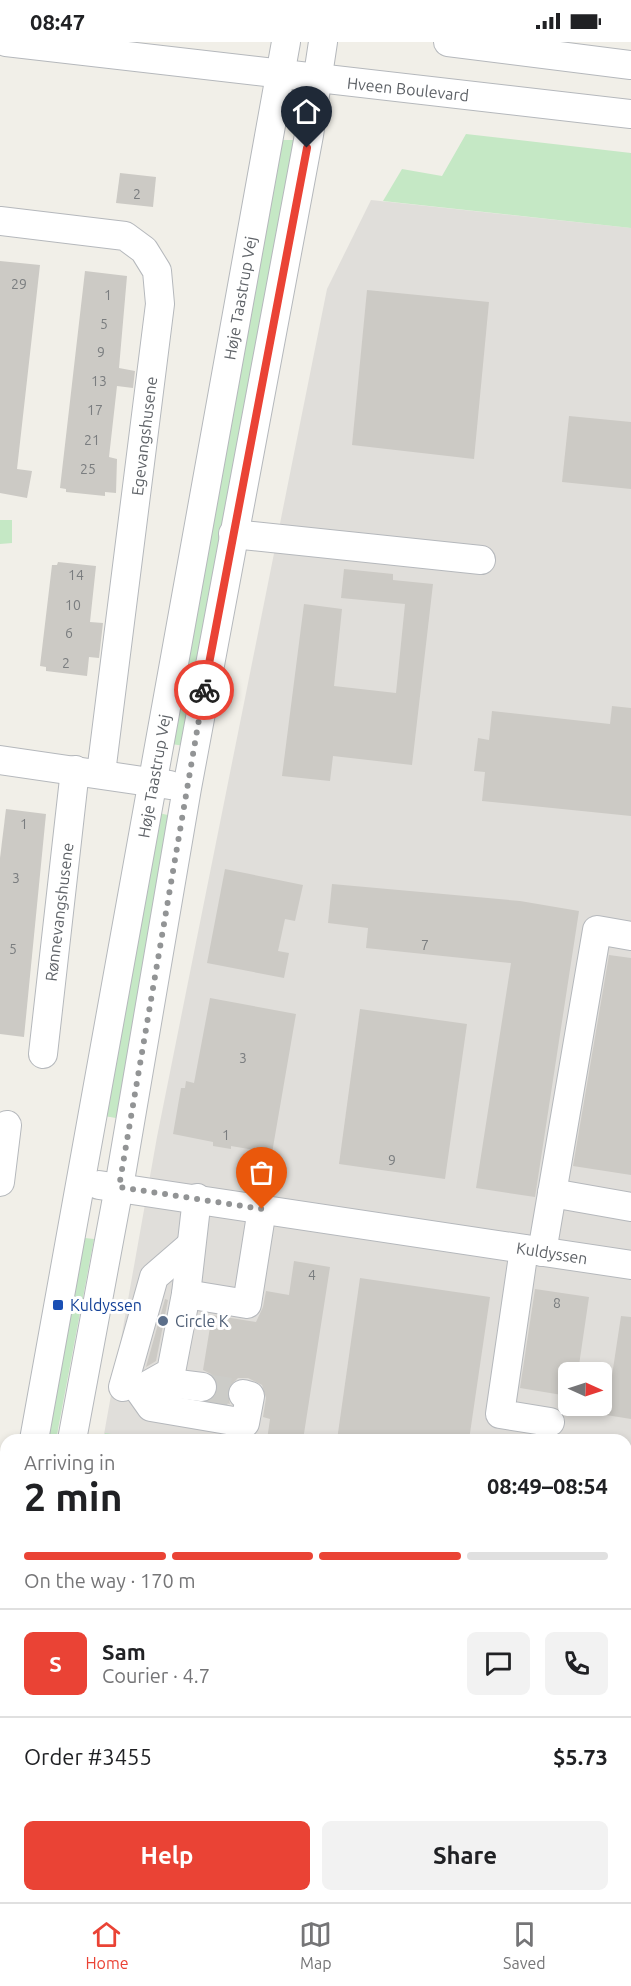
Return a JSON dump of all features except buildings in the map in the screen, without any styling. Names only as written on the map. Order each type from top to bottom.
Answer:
[{"type":"street","name":"Hveen Boulevard","points":[[6,42],[631,114]]},
{"type":"street","name":"Høje Taastrup Vej","points":[[35,1434],[286,42]]},
{"type":"street","name":"Høje Taastrup Vej","points":[[73,1434],[119,1187],[187,788],[323,42]]},
{"type":"street","points":[[448,42],[631,65]]},
{"type":"street","name":"Egevangshusene","points":[[0,221],[125,236],[144,250],[159,280],[159,304],[135,513],[88,772]]},
{"type":"street","points":[[233,534],[481,560]]},
{"type":"street","points":[[0,760],[187,788]]},
{"type":"street","name":"Rønnevangshusene","points":[[43,1053],[88,772]]},
{"type":"street","points":[[550,1422],[500,1414],[533,1250],[552,1193],[597,930],[631,936]]},
{"type":"street","points":[[0,1182],[7,1125]]},
{"type":"street","name":"Kuldyssen","points":[[81,1182],[631,1265]]},
{"type":"street","points":[[552,1193],[631,1207]]},
{"type":"street","points":[[131,1389],[171,1372],[186,1294],[197,1198]]},
{"type":"street","points":[[186,1294],[247,1304],[262,1209]]},
{"type":"street","points":[[131,1389],[154,1277],[191,1245]]},
{"type":"street","points":[[83,1381],[131,1389],[178,1384],[202,1387]]},
{"type":"street","points":[[131,1389],[151,1407],[245,1423],[250,1396],[243,1394]]},
{"type":"shaded area","points":[[371,200],[631,228],[631,1434],[104,1434],[157,1137],[327,289]]},
{"type":"green space","points":[[466,134],[631,153],[631,228],[383,201],[402,169],[442,176]]},
{"type":"green space","points":[[281,140],[294,140],[184,746],[172,744]]},
{"type":"green space","points":[[0,520],[12,520],[12,543],[0,544]]},
{"type":"green space","points":[[159,813],[172,816],[116,1118],[104,1116]]},
{"type":"green space","points":[[85,1238],[94,1239],[57,1434],[46,1434]]},
{"type":"tunnel","points":[[202,1387],[243,1394]]},
{"type":"way so far","points":[[204,690],[119,1187],[262,1209]]},
{"type":"place","name":"Kuldyssen","points":[[58,1305]]},
{"type":"place","name":"Circle K","points":[[163,1321]]},
{"type":"route","points":[[204,690],[307,148]]}]
